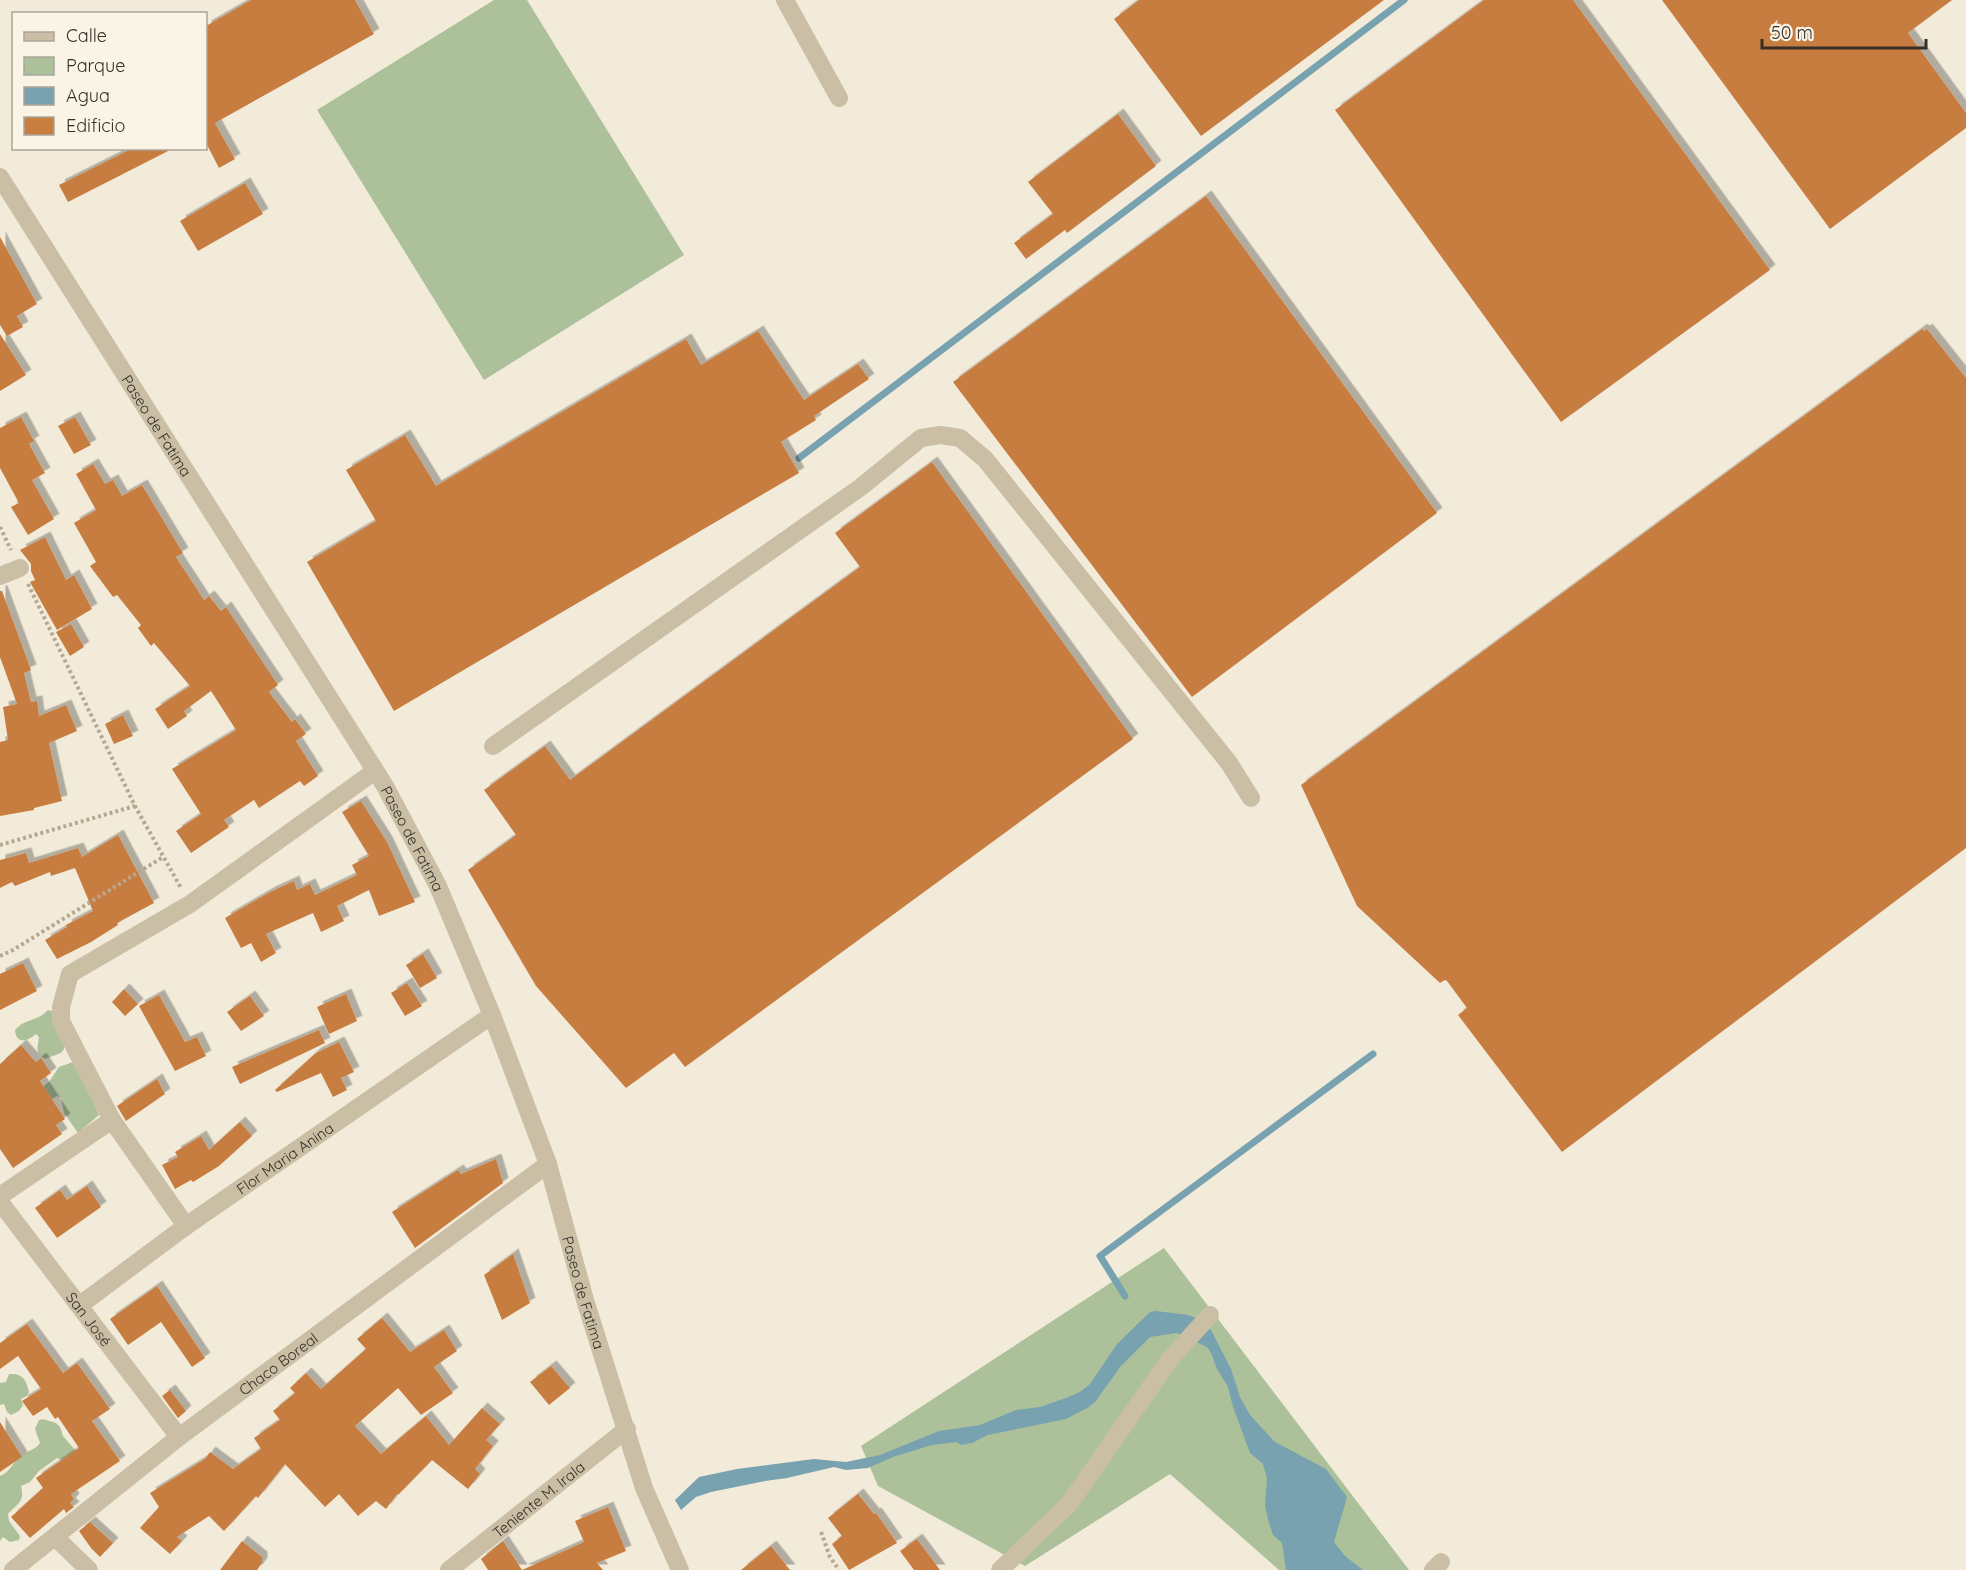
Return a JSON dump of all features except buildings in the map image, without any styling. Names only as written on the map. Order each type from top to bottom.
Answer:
[{"type":"street","points":[[785,0],[839,98]]},
{"type":"street","name":"Paseo de Fatima","points":[[0,177],[375,771],[438,886],[492,1015],[548,1164],[585,1300],[644,1488],[680,1570]]},
{"type":"street","points":[[493,746],[861,487],[921,438],[941,435],[960,438],[985,459],[1229,763],[1251,798]]},
{"type":"street","points":[[0,576],[20,568]]},
{"type":"street","points":[[186,1226],[112,1120],[61,1021],[61,1007],[70,974],[190,904],[375,771]]},
{"type":"street","name":"Flor Maria Anina","points":[[80,1305],[186,1226],[492,1015]]},
{"type":"street","points":[[0,1196],[112,1120]]},
{"type":"street","name":"Chaco Boreal","points":[[13,1570],[179,1437],[548,1164]]},
{"type":"street","name":"San José","points":[[0,1202],[179,1437]]},
{"type":"street","points":[[1000,1570],[1069,1504],[1170,1359],[1210,1315]]},
{"type":"street","name":"Teniente M. Irala","points":[[450,1570],[627,1429]]},
{"type":"street","points":[[55,1537],[89,1570]]},
{"type":"path","points":[[0,527],[135,806],[190,904]]},
{"type":"path","points":[[0,845],[135,806]]},
{"type":"path","points":[[0,956],[163,857]]},
{"type":"path","points":[[821,1532],[830,1557],[839,1570]]},
{"type":"green space","points":[[494,0],[527,0],[684,255],[484,380],[317,110]]},
{"type":"green space","points":[[48,1010],[52,1011],[64,1040],[64,1049],[61,1053],[45,1059],[38,1052],[39,1037],[36,1034],[26,1040],[20,1040],[15,1030],[40,1017]]},
{"type":"green space","points":[[76,1061],[99,1115],[78,1133],[64,1113],[61,1098],[57,1096],[45,1104],[33,1094],[49,1082],[59,1067]]},
{"type":"green space","points":[[1164,1248],[1409,1570],[1279,1570],[1170,1474],[1025,1566],[878,1486],[861,1446]]},
{"type":"green space","points":[[9,1374],[23,1378],[29,1392],[21,1399],[23,1405],[19,1411],[11,1415],[4,1404],[0,1405],[0,1383],[6,1382]]},
{"type":"green space","points":[[39,1420],[56,1423],[60,1427],[63,1436],[75,1450],[76,1455],[70,1463],[57,1458],[39,1471],[30,1482],[21,1486],[21,1499],[8,1514],[9,1521],[20,1536],[19,1540],[10,1542],[3,1537],[0,1541],[0,1476],[25,1453],[40,1443],[35,1429]]},
{"type":"water","points":[[1150,1312],[1188,1315],[1199,1319],[1211,1330],[1231,1369],[1240,1397],[1250,1415],[1275,1442],[1326,1469],[1347,1497],[1334,1542],[1345,1556],[1363,1570],[1286,1570],[1282,1543],[1273,1535],[1265,1506],[1267,1478],[1263,1464],[1250,1453],[1228,1387],[1208,1348],[1176,1333],[1150,1337],[1121,1366],[1095,1402],[1066,1419],[988,1435],[972,1443],[932,1445],[893,1457],[868,1468],[846,1470],[834,1467],[711,1492],[696,1497],[681,1510],[675,1500],[699,1477],[737,1469],[814,1459],[846,1462],[880,1455],[939,1431],[980,1425],[1016,1410],[1040,1407],[1066,1398],[1080,1392],[1090,1384],[1117,1344]]},
{"type":"waterway","points":[[799,458],[1404,0]]},
{"type":"waterway","points":[[1125,1296],[1100,1256],[1373,1054]]}]
